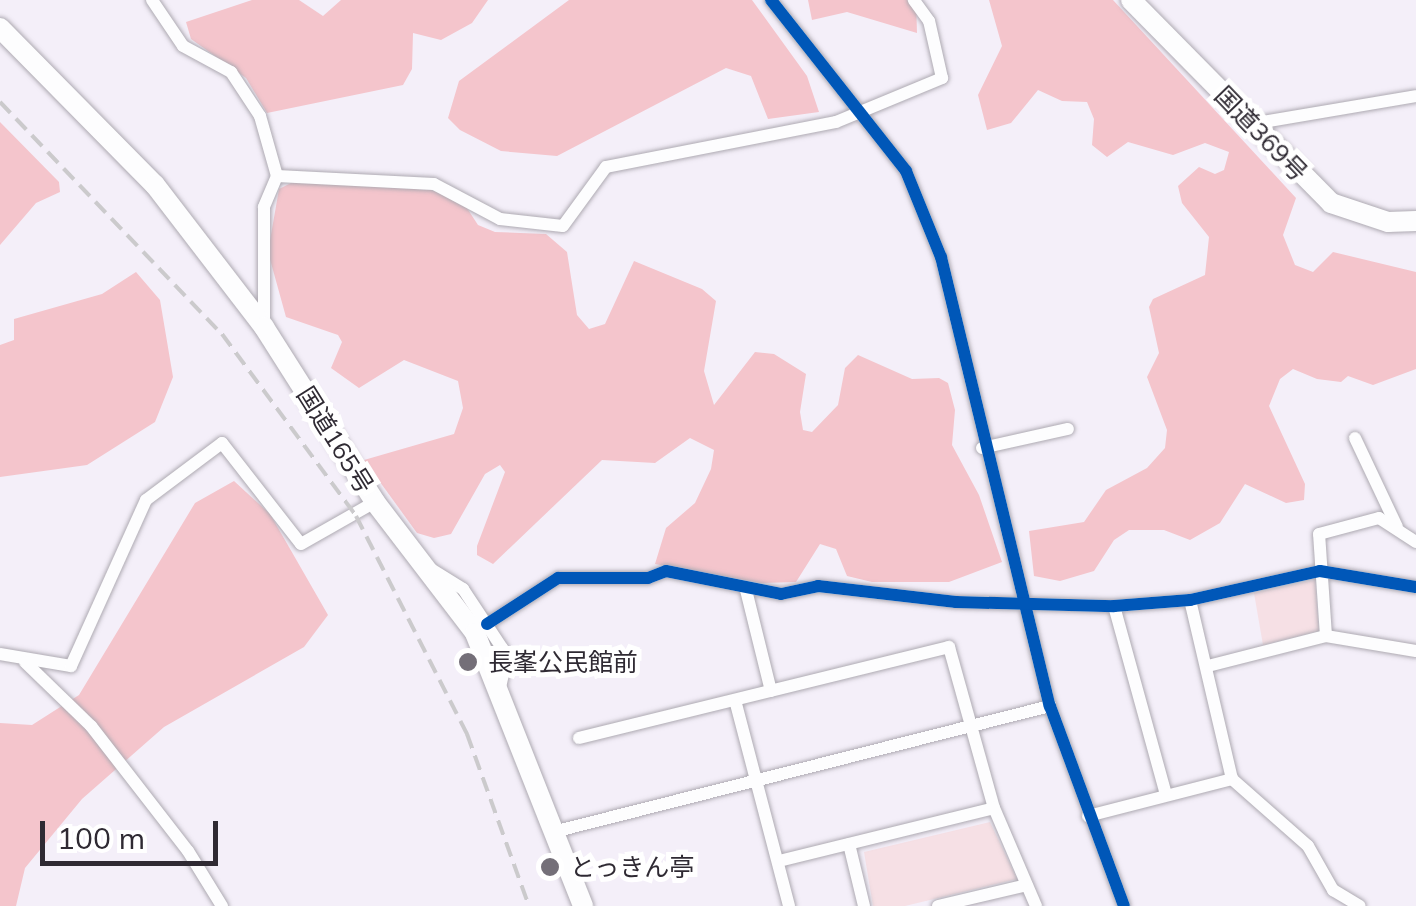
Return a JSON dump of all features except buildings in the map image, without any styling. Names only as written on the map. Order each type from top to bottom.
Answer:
[{"type":"highway","name":"国道369号","points":[[1131,0],[1332,203],[1388,222],[1416,221]]},
{"type":"highway","name":"国道165号","points":[[0,28],[155,185],[264,328],[375,502],[475,634],[557,831],[583,906]]},
{"type":"street","points":[[152,0],[184,46],[231,72],[260,116],[277,176],[264,207],[264,328]]},
{"type":"street","points":[[772,0],[906,172],[941,257],[982,448],[1026,602],[1050,706],[1124,906]]},
{"type":"street","points":[[277,176],[434,184],[500,219],[563,226],[606,166],[836,122],[857,110],[942,78],[929,21],[914,0]]},
{"type":"street","points":[[1251,124],[1416,96]]},
{"type":"street","points":[[982,448],[1068,429]]},
{"type":"street","points":[[1355,438],[1398,529]]},
{"type":"street","points":[[0,654],[26,662],[71,666],[146,500],[222,443],[300,544],[375,502]]},
{"type":"street","points":[[1326,636],[1319,534],[1378,518],[1416,542]]},
{"type":"street","points":[[424,567],[464,589],[507,657],[499,692]]},
{"type":"street","points":[[487,624],[558,578],[648,578],[666,572],[782,594],[818,586],[956,602],[1114,606],[1190,600],[1320,571],[1416,587]]},
{"type":"street","points":[[746,590],[771,691]]},
{"type":"street","points":[[1190,600],[1232,779],[1308,846],[1333,890],[1360,906]]},
{"type":"street","points":[[1114,606],[1166,795]]},
{"type":"street","points":[[1208,666],[1326,636],[1416,651]]},
{"type":"street","points":[[579,738],[949,648],[994,808],[1036,906]]},
{"type":"street","points":[[26,662],[91,726],[188,851],[222,906]]},
{"type":"street","points":[[735,700],[790,906]]},
{"type":"street","points":[[557,831],[1050,706]]},
{"type":"street","points":[[1088,816],[1232,779]]},
{"type":"street","points":[[779,861],[994,808]]},
{"type":"street","points":[[848,844],[864,906]]},
{"type":"street","points":[[938,906],[1027,886]]},
{"type":"shaded area","points":[[252,0],[299,0],[323,16],[341,0],[488,0],[472,23],[441,40],[413,33],[412,69],[403,85],[267,113],[246,78],[191,39],[186,22]]},
{"type":"shaded area","points":[[569,0],[752,0],[807,76],[819,112],[768,119],[751,76],[726,68],[557,156],[501,151],[460,130],[448,118],[459,81]]},
{"type":"shaded area","points":[[808,0],[916,0],[917,33],[847,12],[812,20]]},
{"type":"shaded area","points":[[989,0],[1113,0],[1296,198],[1283,235],[1295,265],[1313,272],[1333,252],[1416,272],[1416,369],[1373,385],[1348,376],[1341,382],[1317,379],[1293,369],[1280,379],[1269,406],[1305,484],[1304,500],[1286,503],[1245,484],[1220,523],[1190,540],[1164,530],[1129,530],[1114,540],[1094,571],[1060,581],[1034,576],[1029,531],[1084,522],[1106,490],[1147,468],[1165,448],[1167,430],[1147,377],[1159,353],[1149,307],[1153,299],[1205,275],[1209,237],[1182,203],[1178,186],[1199,167],[1215,174],[1224,170],[1229,152],[1205,143],[1173,155],[1128,142],[1107,157],[1092,145],[1094,119],[1087,102],[1062,101],[1038,90],[1011,123],[987,130],[978,95],[1002,46]]},
{"type":"shaded area","points":[[0,122],[59,182],[60,192],[36,203],[0,245]]},
{"type":"shaded area","points":[[295,181],[431,190],[463,202],[478,225],[495,232],[546,234],[567,252],[577,315],[589,329],[605,324],[634,261],[702,289],[716,301],[704,371],[714,405],[755,352],[774,354],[806,374],[800,412],[803,430],[812,432],[838,405],[845,368],[858,355],[912,379],[939,378],[948,383],[955,410],[952,445],[979,495],[1002,562],[949,582],[872,582],[847,576],[836,549],[820,544],[796,582],[761,583],[655,564],[666,528],[695,503],[711,469],[714,450],[690,438],[655,463],[602,460],[493,564],[477,555],[477,546],[505,472],[500,465],[485,474],[451,534],[434,538],[417,533],[364,460],[454,434],[463,408],[458,381],[404,360],[359,388],[331,368],[342,342],[338,335],[286,317],[268,252],[279,189]]},
{"type":"shaded area","points":[[136,272],[160,300],[173,377],[155,422],[87,465],[0,477],[0,345],[14,340],[14,319],[102,294]]},
{"type":"shaded area","points":[[234,481],[270,514],[328,615],[304,647],[164,727],[82,799],[25,868],[16,906],[0,906],[0,723],[32,725],[79,695],[195,503]]},
{"type":"shaded area","points":[[1315,580],[1319,631],[1263,645],[1254,593]]},
{"type":"shaded area","points":[[990,822],[1017,879],[905,906],[873,906],[864,852]]},
{"type":"railway","points":[[0,102],[222,334],[356,516],[467,734],[529,906]]},
{"type":"cycle path","points":[[771,0],[906,171],[941,257],[1050,706],[1124,906]]},
{"type":"cycle path","points":[[487,624],[558,578],[648,578],[666,571],[781,594],[818,586],[956,602],[1114,606],[1190,600],[1320,571],[1416,587]]},
{"type":"place","name":"長峯公民館前","points":[[468,662]]},
{"type":"place","name":"とっきん亭","points":[[550,867]]}]
